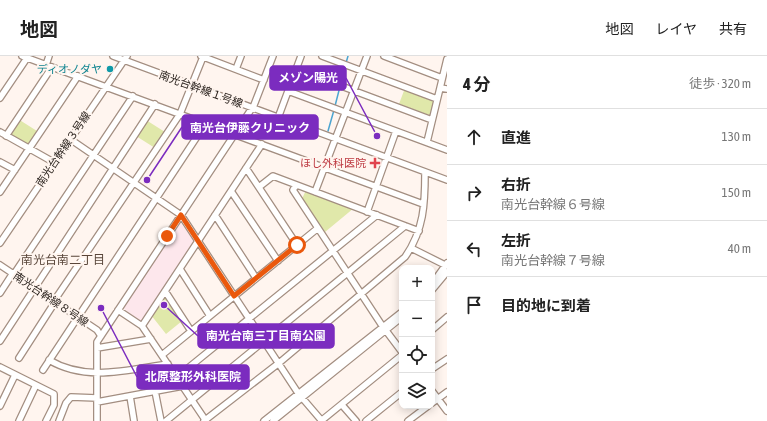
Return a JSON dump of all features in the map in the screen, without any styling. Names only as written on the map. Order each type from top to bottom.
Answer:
[{"type":"street","points":[[49,56],[49,66],[3,134],[55,163]]},
{"type":"street","name":"南光台幹線１号線","points":[[113,56],[126,58],[192,86],[447,180]]},
{"type":"street","points":[[20,358],[55,302],[180,114],[192,86],[202,56],[264,80]]},
{"type":"street","points":[[236,69],[241,56]]},
{"type":"street","points":[[97,421],[97,342],[252,108],[273,56]]},
{"type":"street","points":[[278,118],[301,56]]},
{"type":"street","points":[[322,56],[437,99]]},
{"type":"street","points":[[315,192],[367,56]]},
{"type":"street","points":[[384,56],[442,78]]},
{"type":"street","points":[[0,98],[24,57],[423,204]]},
{"type":"street","name":"南光台幹線３号線","points":[[0,243],[126,58]]},
{"type":"street","points":[[427,142],[447,59]]},
{"type":"street","points":[[296,69],[432,120]]},
{"type":"street","points":[[0,192],[78,76]]},
{"type":"street","points":[[440,88],[447,89]]},
{"type":"street","points":[[288,91],[447,150]]},
{"type":"street","points":[[0,293],[94,156],[133,96]]},
{"type":"street","points":[[0,341],[114,169],[155,104]]},
{"type":"street","points":[[43,370],[206,124]]},
{"type":"street","points":[[367,212],[396,131]]},
{"type":"street","points":[[70,139],[181,215],[197,242],[300,396],[322,421],[399,358]]},
{"type":"street","points":[[142,326],[262,144]]},
{"type":"street","points":[[0,162],[15,170]]},
{"type":"street","points":[[246,168],[297,245]]},
{"type":"street","points":[[118,310],[142,326],[205,421],[398,263],[411,248],[423,219],[425,172]]},
{"type":"street","points":[[259,187],[273,176],[419,231]]},
{"type":"street","points":[[296,185],[293,190],[384,328],[399,348]]},
{"type":"street","points":[[231,191],[278,261]]},
{"type":"street","points":[[215,215],[256,278]]},
{"type":"street","points":[[177,377],[376,215]]},
{"type":"street","points":[[166,421],[263,340],[405,226]]},
{"type":"street","points":[[162,355],[318,228]]},
{"type":"street","points":[[411,248],[447,265],[435,280]]},
{"type":"street","name":"南光台幹線８号線","points":[[0,265],[97,330],[101,336]]},
{"type":"street","points":[[180,269],[210,316]]},
{"type":"street","points":[[435,286],[447,272]]},
{"type":"street","points":[[165,291],[191,331]]},
{"type":"street","points":[[273,421],[300,396],[399,315]]},
{"type":"street","points":[[435,327],[447,317]]},
{"type":"street","points":[[384,328],[399,319]]},
{"type":"street","points":[[97,348],[152,340]]},
{"type":"street","points":[[435,367],[447,359]]},
{"type":"street","points":[[49,360],[63,369],[97,374],[168,364]]},
{"type":"street","points":[[0,367],[54,394],[54,405],[46,421]]},
{"type":"street","points":[[0,406],[15,375]]},
{"type":"street","points":[[19,421],[36,385]]},
{"type":"street","points":[[62,421],[59,421],[66,403],[71,397],[97,400],[130,396],[183,386]]},
{"type":"street","points":[[155,391],[161,421]]},
{"type":"street","points":[[437,398],[447,392]]},
{"type":"street","points":[[366,421],[399,394]]},
{"type":"street","points":[[130,396],[134,421]]},
{"type":"street","points":[[264,421],[300,396]]},
{"type":"street","points":[[435,396],[447,411]]},
{"type":"street","points":[[342,405],[356,421]]},
{"type":"street","points":[[408,421],[424,409]]},
{"type":"shaded area","points":[[179,221],[195,242],[141,322],[122,307]]},
{"type":"green space","points":[[405,88],[435,101],[432,114],[429,115],[399,104]]},
{"type":"green space","points":[[18,119],[37,131],[30,143],[26,143],[10,135]]},
{"type":"green space","points":[[146,120],[165,132],[155,148],[136,136]]},
{"type":"green space","points":[[306,190],[354,208],[325,232],[302,199]]},
{"type":"green space","points":[[164,295],[182,321],[166,334],[151,315]]},
{"type":"waterway","points":[[346,63],[348,56]]},
{"type":"waterway","points":[[335,106],[345,67]]},
{"type":"waterway","points":[[328,131],[334,110]]},
{"type":"place","name":"ディオノダヤ","points":[[110,69]]},
{"type":"place","name":"メゾン陽光","points":[[377,136]]},
{"type":"place","name":"ほし外科医院","points":[[375,163]]},
{"type":"place","name":"南光台伊藤クリニック","points":[[147,180]]},
{"type":"place","name":"南光台南三丁目南公園","points":[[164,305]]},
{"type":"place","name":"北原整形外科医院","points":[[101,308]]},
{"type":"district","name":"南光台南二丁目","points":[[63,260]]},
{"type":"route","points":[[167,236],[181,215],[197,242],[234,296],[297,245]]}]
